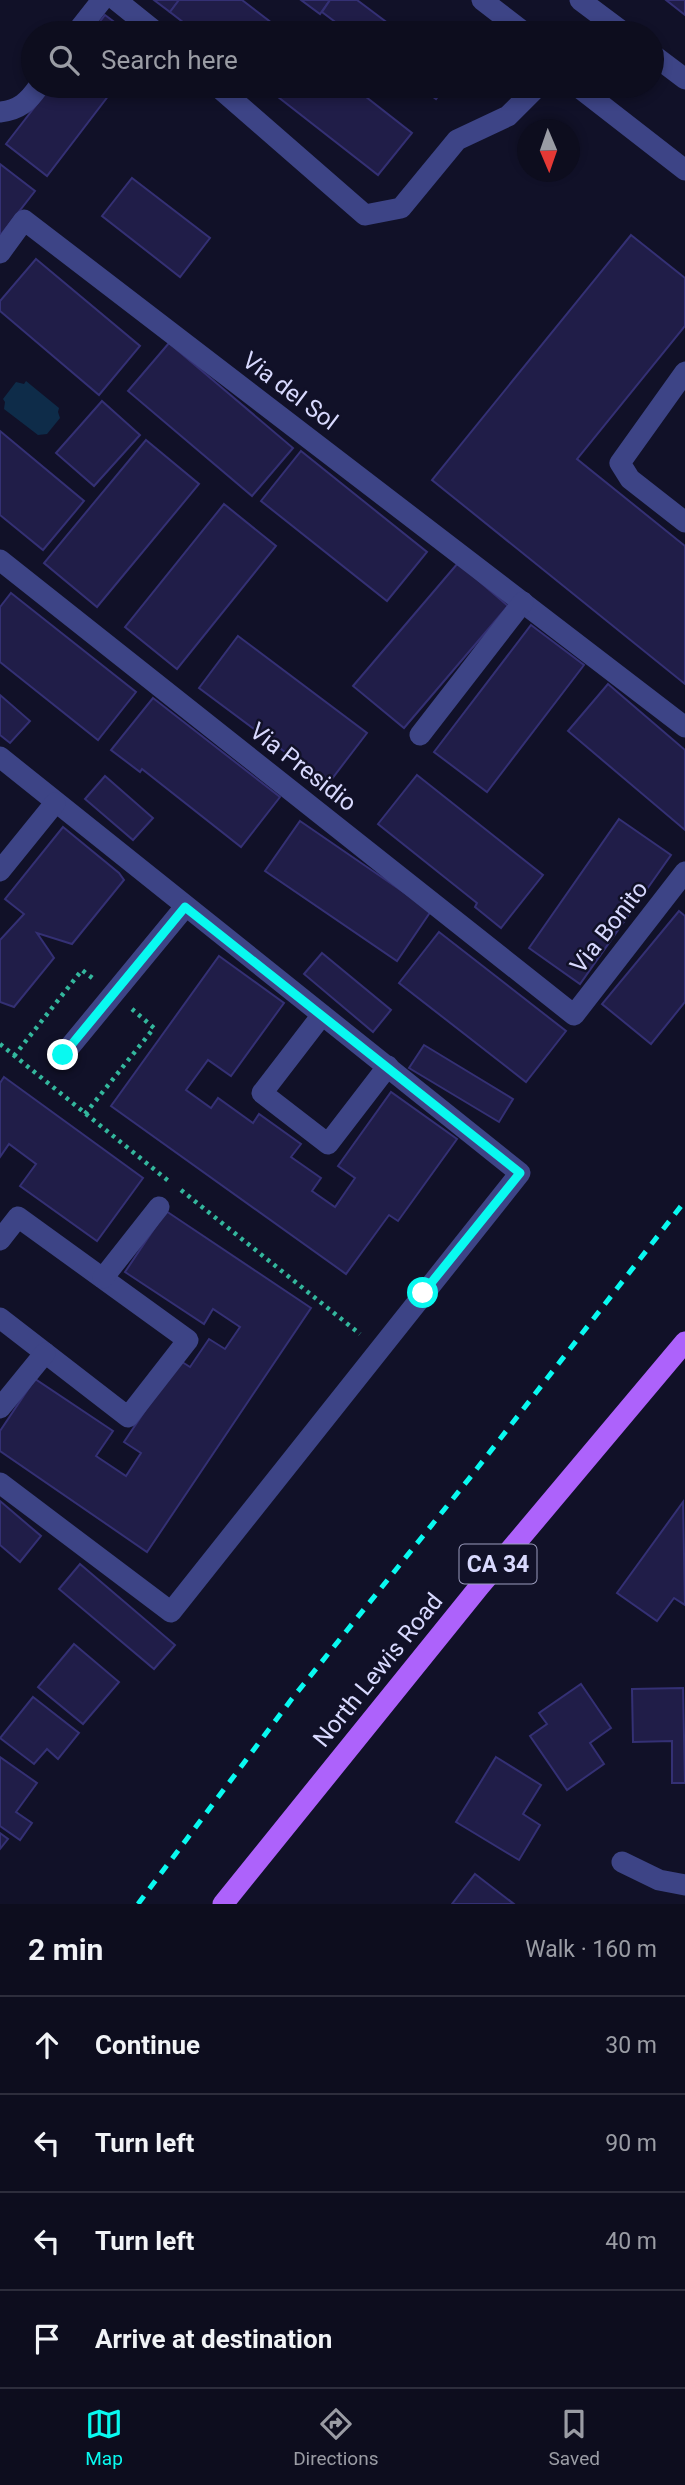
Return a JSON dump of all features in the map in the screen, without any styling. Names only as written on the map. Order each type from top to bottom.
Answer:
[{"type":"main road","name":"North Lewis Road","points":[[223,1904],[479,1587],[685,1342]]},
{"type":"street","points":[[85,21],[102,0]]},
{"type":"street","points":[[116,0],[142,21]]},
{"type":"street","points":[[482,0],[509,21]]},
{"type":"street","points":[[580,0],[608,21]]},
{"type":"street","points":[[664,63],[685,79]]},
{"type":"street","points":[[0,112],[16,110],[30,98]]},
{"type":"street","points":[[231,98],[365,215],[401,208],[457,140],[508,116],[526,98]]},
{"type":"street","points":[[592,98],[685,170]]},
{"type":"street","name":"Via del Sol","points":[[0,253],[24,220],[685,727]]},
{"type":"street","points":[[685,372],[620,463],[630,479],[685,522]]},
{"type":"street","name":"Via Presidio","points":[[0,560],[574,1015]]},
{"type":"street","points":[[420,735],[523,603]]},
{"type":"street","points":[[0,757],[520,1173],[171,1612],[0,1483]]},
{"type":"street","points":[[0,871],[55,803]]},
{"type":"street","name":"Via Bonito","points":[[574,1015],[685,872]]},
{"type":"street","points":[[63,1055],[185,907]]},
{"type":"street","points":[[322,1014],[262,1093],[328,1144],[388,1066]]},
{"type":"street","points":[[103,1278],[159,1208]]},
{"type":"street","points":[[0,1240],[19,1217],[188,1340],[128,1417],[0,1318]]},
{"type":"street","points":[[0,1408],[45,1353]]},
{"type":"street","points":[[622,1862],[659,1880],[685,1885]]},
{"type":"path","points":[[0,1044],[380,1349]]},
{"type":"water","points":[[26,381],[59,408],[60,418],[47,434],[38,435],[4,409],[3,399],[16,382],[24,384]]},
{"type":"building","points":[[154,0],[179,0],[170,12]]},
{"type":"building","points":[[179,0],[242,0],[269,21],[182,21],[170,12]]},
{"type":"building","points":[[301,0],[330,0],[320,14]]},
{"type":"building","points":[[330,0],[357,0],[385,21],[334,21],[322,12]]},
{"type":"building","points":[[666,0],[685,0],[685,15]]},
{"type":"building","points":[[105,15],[113,21],[100,21]]},
{"type":"building","points":[[42,98],[107,98],[47,176],[6,144]]},
{"type":"building","points":[[279,98],[367,98],[412,133],[378,175]]},
{"type":"building","points":[[0,164],[35,191],[0,236]]},
{"type":"building","points":[[132,178],[210,238],[180,277],[102,216]]},
{"type":"building","points":[[631,235],[685,278],[685,326],[577,459],[685,546],[685,684],[432,480]]},
{"type":"building","points":[[36,259],[140,346],[99,395],[0,311],[0,301]]},
{"type":"building","points":[[169,343],[293,448],[252,496],[128,391]]},
{"type":"building","points":[[102,401],[140,435],[94,486],[56,453]]},
{"type":"building","points":[[0,431],[84,501],[43,550],[0,515]]},
{"type":"building","points":[[146,440],[199,484],[97,607],[44,563]]},
{"type":"building","points":[[301,451],[427,552],[387,601],[261,501]]},
{"type":"building","points":[[224,504],[276,546],[177,669],[125,627]]},
{"type":"building","points":[[458,563],[508,606],[404,728],[353,686]]},
{"type":"building","points":[[11,593],[136,692],[98,740],[0,662],[0,607]]},
{"type":"building","points":[[531,625],[584,665],[487,792],[434,752]]},
{"type":"building","points":[[238,636],[367,733],[328,784],[199,688]]},
{"type":"building","points":[[608,684],[685,750],[685,830],[568,731]]},
{"type":"building","points":[[0,695],[30,721],[10,743],[0,735]]},
{"type":"building","points":[[153,698],[280,797],[241,847],[142,769],[140,772],[111,750]]},
{"type":"building","points":[[417,775],[543,875],[501,928],[475,907],[477,903],[378,824]]},
{"type":"building","points":[[105,776],[153,818],[133,840],[85,799]]},
{"type":"building","points":[[619,819],[671,855],[580,984],[529,948]]},
{"type":"building","points":[[300,821],[431,911],[397,961],[265,871]]},
{"type":"building","points":[[63,827],[124,880],[72,944],[37,933],[54,958],[14,1007],[0,1002],[0,940],[24,914],[5,899]]},
{"type":"building","points":[[679,911],[685,916],[685,1002],[651,1044],[602,1004]]},
{"type":"building","points":[[439,932],[566,1031],[526,1082],[399,983]]},
{"type":"building","points":[[322,953],[391,1010],[373,1032],[304,974]]},
{"type":"building","points":[[219,956],[284,1003],[231,1076],[208,1060],[186,1090],[211,1108],[218,1098],[253,1123],[259,1114],[301,1144],[291,1157],[321,1178],[312,1191],[335,1207],[355,1178],[338,1166],[391,1092],[457,1139],[398,1221],[389,1215],[346,1274],[111,1106]]},
{"type":"building","points":[[424,1045],[513,1099],[499,1122],[409,1068]]},
{"type":"building","points":[[4,1077],[143,1178],[97,1241],[20,1186],[36,1164],[9,1144],[0,1157],[0,1083]]},
{"type":"building","points":[[166,1211],[311,1308],[147,1552],[0,1451],[0,1431],[35,1379],[113,1431],[96,1456],[126,1476],[141,1453],[124,1442],[179,1360],[190,1367],[209,1339],[225,1349],[240,1327],[213,1309],[204,1324],[125,1272]]},
{"type":"building","points":[[0,1501],[41,1536],[20,1562],[0,1545]]},
{"type":"building","points":[[683,1502],[685,1605],[674,1598],[657,1621],[617,1593]]},
{"type":"building","points":[[80,1564],[175,1645],[154,1669],[59,1589]]},
{"type":"building","points":[[74,1644],[119,1682],[83,1724],[38,1687]]},
{"type":"building","points":[[581,1684],[611,1728],[590,1743],[604,1764],[567,1790],[530,1736],[547,1724],[539,1713]]},
{"type":"building","points":[[683,1688],[685,1783],[672,1783],[672,1741],[633,1742],[632,1689]]},
{"type":"building","points":[[33,1697],[79,1733],[58,1759],[47,1749],[34,1764],[0,1738]]},
{"type":"building","points":[[0,1757],[37,1783],[16,1812],[32,1823],[20,1840],[0,1826]]},
{"type":"building","points":[[496,1757],[541,1785],[523,1814],[540,1825],[519,1860],[456,1822]]},
{"type":"building","points":[[0,1833],[8,1839],[0,1849]]},
{"type":"building","points":[[475,1874],[514,1904],[452,1904]]},
{"type":"railway","points":[[138,1904],[291,1700],[472,1475],[685,1201]]},
{"type":"route","points":[[63,1055],[185,907],[520,1173],[423,1293]]}]
